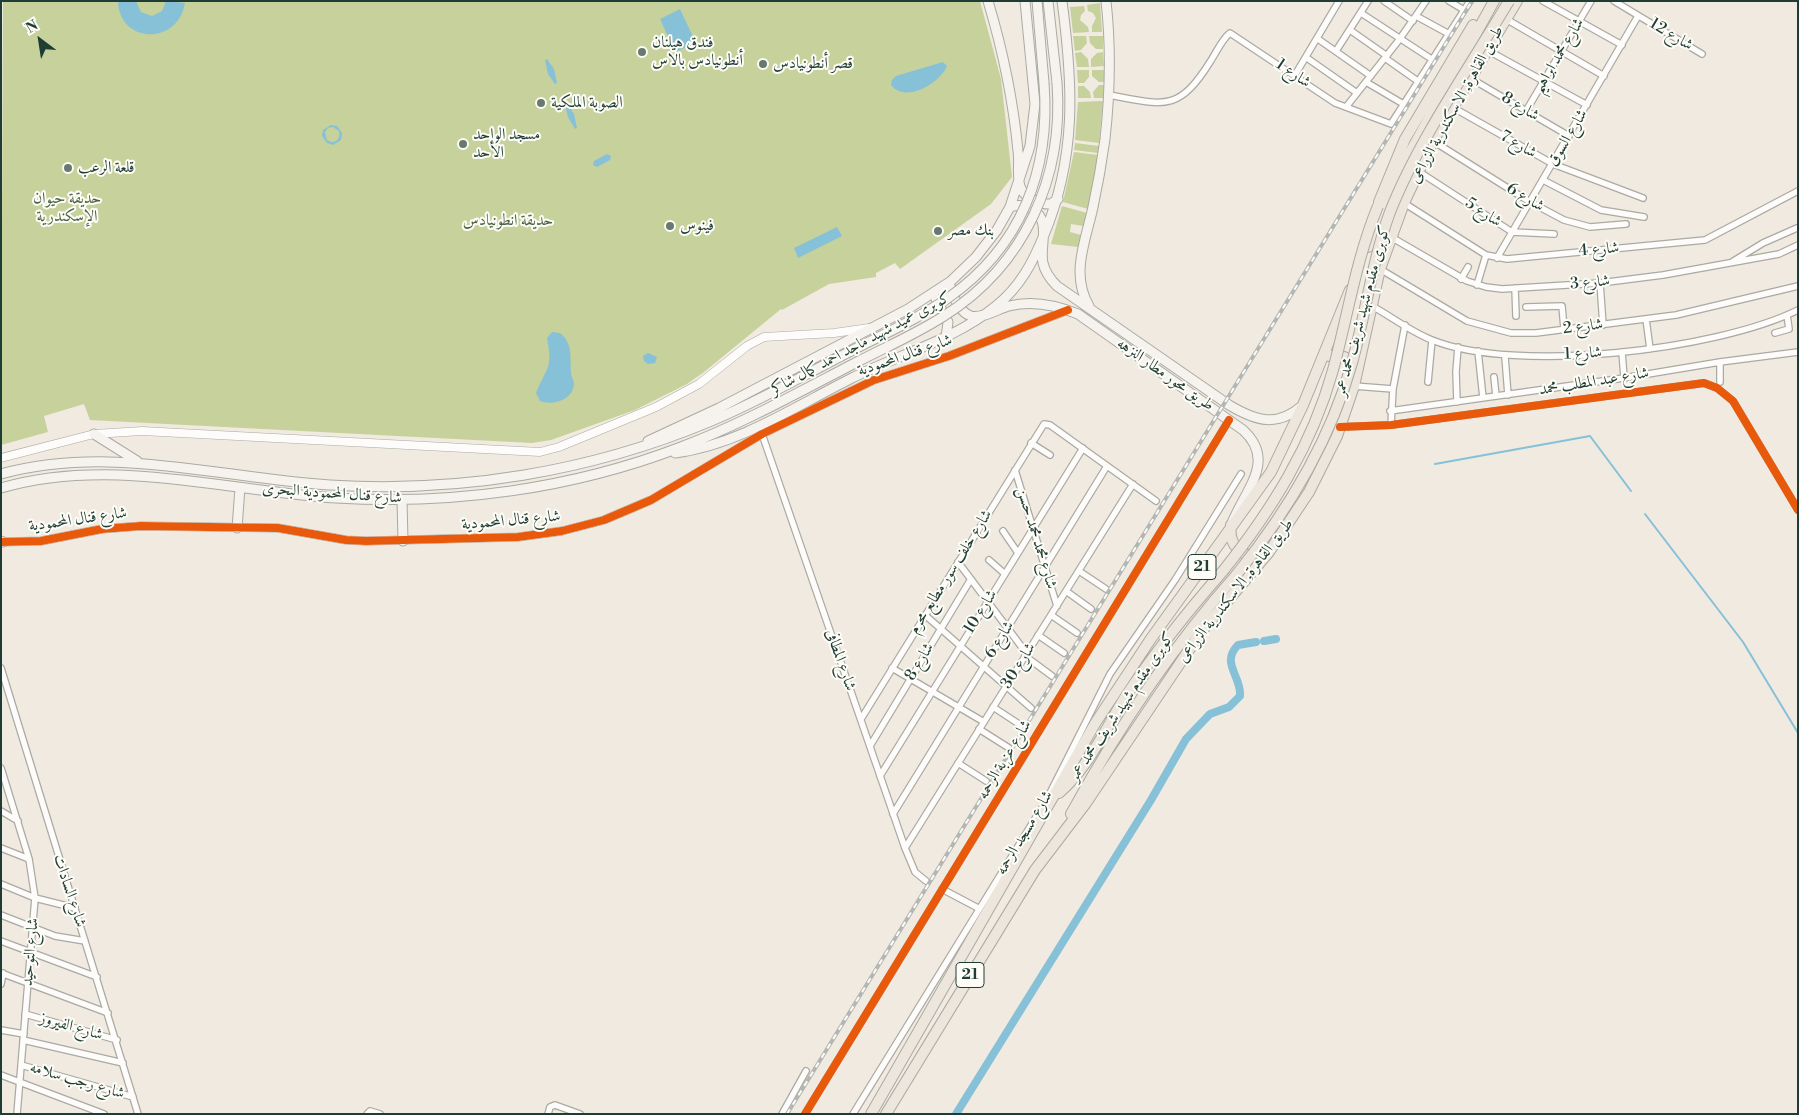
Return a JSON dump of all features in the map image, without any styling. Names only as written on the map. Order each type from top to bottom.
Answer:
[{"type":"highway","name":"كوبرى مقدم شهيد شريف محمد عمر","points":[[1054,798],[1078,774],[1146,668],[1251,536],[1276,498],[1309,437],[1333,370],[1362,250],[1393,165],[1418,116],[1488,1]]},
{"type":"highway","name":"طريق القاهرة, الاسكندرية الزراعى","points":[[871,1114],[1096,722],[1231,525],[1253,500],[1271,472],[1323,359],[1396,178],[1494,1]]},
{"type":"highway","name":"كوبرى مقدم شهيد شريف محمد عمر","points":[[1058,839],[1098,765],[1162,667],[1190,628],[1237,574],[1279,517],[1316,454],[1336,410],[1351,365],[1381,241],[1401,187],[1418,154],[1509,1]]},
{"type":"highway","name":"طريق القاهرة, الاسكندرية الزراعى","points":[[886,1114],[1035,870],[1086,803],[1201,632],[1269,552],[1310,492],[1340,427],[1354,386],[1380,270],[1404,203],[1418,171],[1452,107],[1516,1]]},
{"type":"highway","points":[[1323,359],[1336,355],[1343,356],[1350,360],[1358,371]]},
{"type":"highway","points":[[1231,525],[1232,540],[1240,552],[1255,556],[1269,552]]},
{"type":"main road","points":[[988,1],[1010,82],[1019,154],[1019,184],[1028,196],[1043,203],[1051,204],[1058,199]]},
{"type":"main road","points":[[637,448],[657,435],[719,408],[926,298],[952,281],[987,244],[1010,207],[1030,146],[1034,118],[1034,90],[1025,1]]},
{"type":"main road","name":"كوبرى عميد شهيد ماجد احمد كمال شاكر","points":[[637,448],[688,431],[734,411],[947,300],[971,281],[1002,246],[1024,209],[1039,170],[1045,131],[1044,83],[1037,1]]},
{"type":"main road","name":"كوبرى عميد شهيد ماجد احمد كمال شاكر","points":[[660,455],[742,421],[927,326],[960,305],[987,282],[1017,247],[1039,206],[1054,161],[1059,122],[1057,83],[1048,1]]},
{"type":"main road","points":[[660,455],[694,450],[734,436],[886,361],[946,337],[985,314],[1005,298],[1021,280],[1034,260],[1058,199],[1067,156],[1071,121],[1070,82],[1062,1]]},
{"type":"main road","points":[[1091,309],[1081,286],[1080,260],[1098,185],[1108,95],[1106,1]]},
{"type":"main road","points":[[1010,207],[1026,206],[1035,211],[1041,220],[1044,234]]},
{"type":"main road","name":"طريق محور مطار النزهه","points":[[1044,234],[1042,256],[1048,275],[1057,286],[1244,414],[1257,419],[1272,420],[1292,414],[1303,405]]},
{"type":"main road","points":[[952,281],[951,292],[964,312],[974,316],[985,314]]},
{"type":"main road","points":[[926,298],[934,298],[940,302],[948,322],[946,337]]},
{"type":"main road","name":"طريق محور مطار النزهه","points":[[985,314],[1012,305],[1026,304],[1054,306],[1088,319],[1229,420],[1252,439],[1256,445],[1259,459],[1257,472],[1231,525]]},
{"type":"main road","points":[[94,434],[139,462]]},
{"type":"main road","name":"شارع قنال المحمودية البحرى","points":[[1,474],[62,463],[139,462],[303,483],[399,487],[471,483],[522,476],[578,465],[637,448]]},
{"type":"main road","name":"شارع قنال المحمودية البحرى","points":[[1,488],[47,478],[104,474],[155,477],[336,498],[402,500],[463,496],[524,488],[584,476],[660,455]]},
{"type":"main road","points":[[237,528],[240,488]]},
{"type":"main road","points":[[402,500],[403,541]]},
{"type":"street","points":[[1295,75],[1307,58],[1339,1]]},
{"type":"street","points":[[1336,51],[1368,1]]},
{"type":"street","points":[[1384,1],[1415,19],[1449,34]]},
{"type":"street","points":[[1346,107],[1415,19],[1426,1]]},
{"type":"street","points":[[1449,1],[1464,10]]},
{"type":"street","points":[[1366,82],[1405,105],[1470,1]]},
{"type":"street","points":[[1543,1],[1622,45]]},
{"type":"street","name":"شارع محمد ابراهيم","points":[[1526,111],[1592,1]]},
{"type":"street","name":"شارع 12","points":[[1614,1],[1702,54]]},
{"type":"street","points":[[1361,13],[1399,40],[1433,60]]},
{"type":"street","name":"شارع السوق","points":[[1497,258],[1638,16]]},
{"type":"street","points":[[1506,19],[1604,76]]},
{"type":"street","points":[[1350,30],[1419,82]]},
{"type":"street","name":"شارع 1","points":[[1108,95],[1158,102],[1179,98],[1196,85],[1228,34],[1233,34],[1335,103],[1387,124],[1394,122],[1405,105]]},
{"type":"street","points":[[1318,39],[1371,76]]},
{"type":"street","points":[[1487,50],[1587,106]]},
{"type":"street","points":[[1307,58],[1357,93]]},
{"type":"street","name":"شارع 8","points":[[1470,78],[1569,136]]},
{"type":"street","name":"شارع 7","points":[[1452,107],[1552,164],[1642,198]]},
{"type":"street","name":"شارع 6","points":[[1433,142],[1530,202],[1564,220],[1582,226],[1626,224]]},
{"type":"street","name":"شارع 5","points":[[1418,171],[1512,232],[1554,234]]},
{"type":"street","points":[[1543,180],[1601,210],[1644,217]]},
{"type":"street","name":"شارع 4","points":[[1404,203],[1486,255],[1497,258],[1700,241],[1742,222],[1798,191]]},
{"type":"street","points":[[1728,264],[1763,243],[1797,228]]},
{"type":"street","name":"شارع 3","points":[[1391,237],[1461,279],[1477,285],[1494,288],[1600,283],[1728,264],[1783,253],[1798,245]]},
{"type":"street","points":[[1477,285],[1486,255]]},
{"type":"street","points":[[1461,279],[1468,267]]},
{"type":"street","name":"شارع 2","points":[[1380,270],[1467,321],[1486,328],[1510,333],[1603,325],[1687,313],[1798,286]]},
{"type":"street","points":[[1600,283],[1603,325]]},
{"type":"street","points":[[1515,288],[1516,316]]},
{"type":"street","name":"شارع 1","points":[[1372,306],[1432,340],[1506,356],[1622,352],[1650,349],[1722,334],[1798,310]]},
{"type":"street","points":[[1526,307],[1562,306],[1564,329]]},
{"type":"street","name":"شارع قنال المحمودية","points":[[2,541],[53,539],[121,527],[290,529],[346,540],[403,541],[518,537],[588,525],[651,500],[762,434],[880,378],[949,356],[1068,310]]},
{"type":"street","points":[[1775,333],[1790,329],[1787,315]]},
{"type":"street","points":[[1646,319],[1650,349]]},
{"type":"street","points":[[1390,425],[1393,389],[1405,325]]},
{"type":"street","points":[[1,458],[94,434],[158,431],[540,452],[559,448],[645,413],[700,384],[746,346],[764,337],[834,333],[876,326]]},
{"type":"street","points":[[1428,382],[1432,340]]},
{"type":"street","points":[[1458,347],[1456,372],[1458,402]]},
{"type":"street","points":[[1478,351],[1483,398]]},
{"type":"street","points":[[1622,352],[1624,378]]},
{"type":"street","name":"شارع عبد المطلب محمد","points":[[1390,411],[1798,352]]},
{"type":"street","points":[[1506,356],[1508,394]]},
{"type":"street","points":[[1720,362],[1720,382]]},
{"type":"street","points":[[1494,377],[1496,396]]},
{"type":"street","points":[[1340,427],[1390,425],[1704,384],[1711,385],[1724,392],[1733,401],[1798,510]]},
{"type":"street","points":[[1354,386],[1393,389]]},
{"type":"street","name":"شارع عزبة الرحمه","points":[[805,1114],[1229,420]]},
{"type":"street","name":"شارع خلف سور مطابع محرم","points":[[861,719],[1042,425],[1048,424],[1083,448]]},
{"type":"street","name":"شارع المطافى","points":[[762,434],[905,848],[915,872],[926,881]]},
{"type":"street","points":[[1031,443],[1050,455]]},
{"type":"street","points":[[1083,448],[1156,501]]},
{"type":"street","name":"شارع 10","points":[[880,776],[1083,448]]},
{"type":"street","name":"شارع 6","points":[[893,814],[1106,466]]},
{"type":"street","name":"شارع محمد محمد حسن","points":[[1015,470],[1057,606]]},
{"type":"street","name":"شارع مسجد الرحمه","points":[[853,1114],[1049,795],[1110,674],[1175,580],[1240,474]]},
{"type":"street","name":"شارع 30","points":[[905,848],[1133,484]]},
{"type":"street","points":[[1003,531],[1018,553]]},
{"type":"street","points":[[989,560],[1005,574]]},
{"type":"street","points":[[958,562],[1026,655],[1052,676]]},
{"type":"street","points":[[1079,571],[1106,589]]},
{"type":"street","name":"شارع 8","points":[[870,746],[971,579]]},
{"type":"street","points":[[1066,591],[1092,609]]},
{"type":"street","points":[[925,615],[1031,708]]},
{"type":"street","points":[[1051,615],[1077,633]]},
{"type":"street","points":[[1038,635],[1064,653]]},
{"type":"street","name":"شارع السادات","points":[[1,668],[117,1040],[138,1114]]},
{"type":"street","points":[[892,668],[984,722]]},
{"type":"street","points":[[993,707],[1022,726]]},
{"type":"street","points":[[980,729],[1009,748]]},
{"type":"street","points":[[958,763],[986,781]]},
{"type":"street","name":"شارع التوحيد","points":[[1,768],[29,859],[35,898],[17,1114]]},
{"type":"street","points":[[1,788],[9,793]]},
{"type":"street","points":[[1,811],[18,822]]},
{"type":"street","points":[[1,848],[29,859]]},
{"type":"street","points":[[1,884],[35,898],[75,908]]},
{"type":"street","points":[[942,889],[978,908]]},
{"type":"street","points":[[1,915],[70,940],[85,941]]},
{"type":"street","points":[[1,941],[96,977]]},
{"type":"street","points":[[1,984],[2,973],[108,1013]]},
{"type":"street","name":"شارع الفيروز","points":[[25,1014],[117,1040]]},
{"type":"street","points":[[1,1030],[124,1063]]},
{"type":"street","name":"شارع رجب سلامه","points":[[21,1065],[133,1097]]},
{"type":"street","points":[[782,1114],[806,1071]]},
{"type":"street","points":[[1,1075],[102,1114]]},
{"type":"street","points":[[548,1114],[550,1107],[555,1105],[580,1114]]},
{"type":"street","points":[[367,1114],[374,1111],[380,1114]]},
{"type":"green space","name":"حديقة انطونيادس","points":[[3,1],[980,1],[1001,79],[1012,177],[991,204],[900,269],[895,263],[876,273],[876,277],[829,284],[781,309],[687,384],[635,410],[551,440],[532,443],[90,420],[84,404],[44,416],[48,432],[1,445]]},
{"type":"green space","points":[[1100,3],[1102,32],[1092,32],[1092,26],[1096,18],[1093,13],[1088,11],[1087,5]]},
{"type":"green space","points":[[1084,6],[1085,11],[1081,15],[1080,20],[1088,27],[1089,32],[1073,33],[1070,7]]},
{"type":"green space","points":[[1073,36],[1086,36],[1087,43],[1081,50],[1075,51]]},
{"type":"green space","points":[[1089,36],[1103,36],[1103,49],[1096,49],[1090,43]]},
{"type":"green space","points":[[1081,52],[1088,59],[1089,67],[1077,67],[1075,53]]},
{"type":"green space","points":[[1103,52],[1104,66],[1091,67],[1091,59],[1097,53]]},
{"type":"green space","points":[[1077,70],[1089,70],[1089,77],[1084,83],[1078,83]]},
{"type":"green space","points":[[1092,70],[1104,70],[1104,82],[1099,82],[1092,76]]},
{"type":"green space","points":[[1099,85],[1104,85],[1103,98],[1094,98],[1093,92]]},
{"type":"green space","points":[[1078,86],[1084,86],[1090,92],[1091,98],[1078,98]]},
{"type":"green space","points":[[1103,101],[1099,143],[1075,140],[1078,102]]},
{"type":"green space","points":[[1075,143],[1099,146],[1098,153],[1074,150]]},
{"type":"green space","points":[[1074,152],[1098,155],[1088,209],[1063,202]]},
{"type":"green space","points":[[1062,206],[1087,213],[1083,226],[1071,224],[1070,232],[1081,235],[1078,247],[1051,244]]},
{"type":"water","points":[[118,1],[136,1],[141,12],[152,16],[162,11],[166,1],[185,3],[180,17],[172,27],[161,33],[149,34],[138,32],[128,26],[121,15]]},
{"type":"water","points":[[680,9],[696,43],[675,52],[660,19]]},
{"type":"water","points":[[547,59],[554,69],[557,83],[555,84],[548,74],[545,60]]},
{"type":"water","points":[[943,62],[947,66],[943,72],[937,79],[922,89],[905,92],[897,90],[891,85],[892,80],[896,76]]},
{"type":"water","points":[[567,104],[574,114],[577,128],[575,129],[568,117],[565,105]]},
{"type":"water","points":[[331,125],[337,126],[342,133],[341,140],[333,145],[327,143],[322,136],[323,130]],"holes":[[[333,127],[339,131],[339,137],[336,141],[327,140],[325,132],[328,128]]]},
{"type":"water","points":[[607,154],[611,156],[610,160],[597,167],[593,165],[594,161]]},
{"type":"water","points":[[837,227],[842,236],[798,258],[794,248]]},
{"type":"water","points":[[552,332],[560,333],[567,341],[574,384],[573,390],[566,398],[551,403],[540,401],[536,393],[548,367],[547,338]]},
{"type":"water","points":[[648,353],[657,357],[655,363],[648,364],[644,361],[643,356]]},
{"type":"waterway","points":[[1435,464],[1590,436],[1631,491]]},
{"type":"waterway","points":[[1645,514],[1743,642],[1798,733]]},
{"type":"waterway","points":[[1264,641],[1276,639]]},
{"type":"waterway","points":[[956,1114],[1151,800],[1186,739],[1210,714],[1229,707],[1240,696],[1240,689],[1231,664],[1231,658],[1238,645],[1256,642]]},
{"type":"railway","points":[[787,1114],[1472,1]]},
{"type":"cycle path","points":[[1,542],[41,541],[102,529],[141,526],[278,528],[346,540],[366,541],[518,537],[562,531],[604,520],[651,500],[762,434],[874,380],[949,356],[1068,310]]},
{"type":"cycle path","points":[[1340,427],[1391,425],[1704,383],[1717,388],[1733,401],[1798,510]]},
{"type":"cycle path","points":[[805,1114],[1229,420]]},
{"type":"place","name":"فندق هيلنان أنطونيادس بالاس","points":[[642,52]]},
{"type":"place","name":"قصر أنطونيادس","points":[[763,64]]},
{"type":"place","name":"الصوبة الملكية","points":[[541,103]]},
{"type":"place","name":"مسجد الواحد الأحد","points":[[463,144]]},
{"type":"place","name":"قلعة الرعب","points":[[68,168]]},
{"type":"place","name":"فينوس","points":[[670,226]]},
{"type":"place","name":"بنك مصر","points":[[938,231]]},
{"type":"park label","name":"حديقة حيوان الإسكندرية","points":[[67,208]]}]
